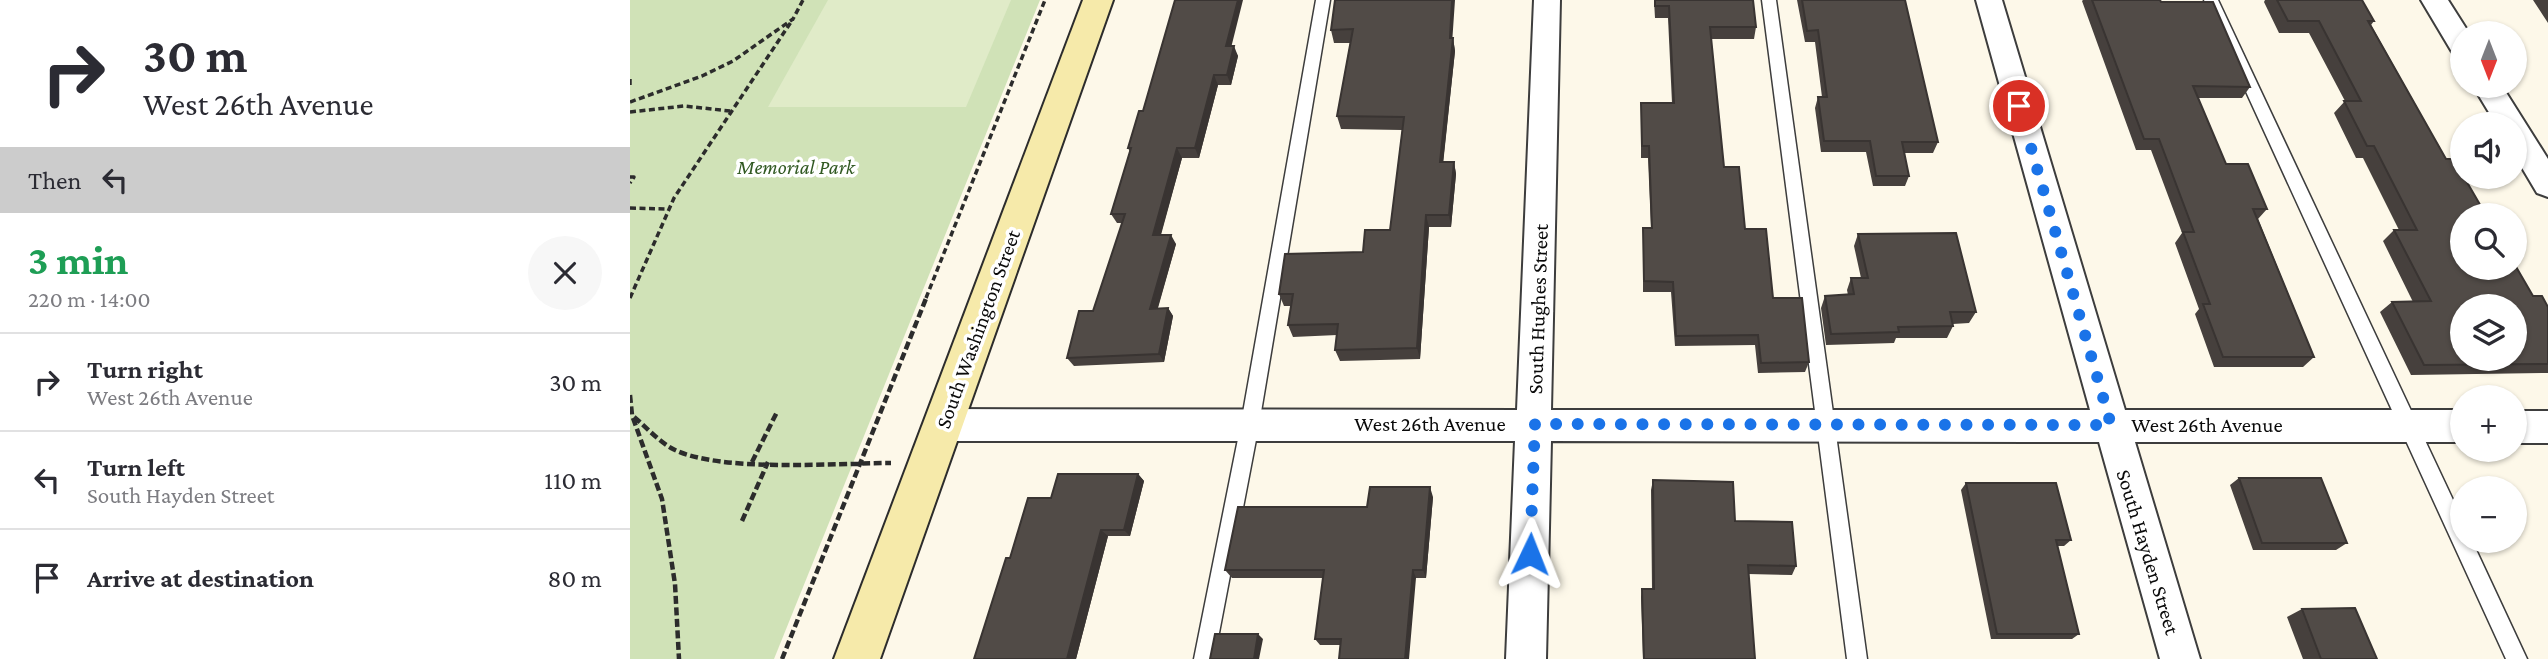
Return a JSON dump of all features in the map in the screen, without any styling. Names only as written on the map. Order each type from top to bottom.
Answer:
[{"type":"main road","name":"South Washington Street","points":[[858,659],[1098,0]]},
{"type":"street","name":"South Hughes Street","points":[[1526,659],[1547,0]]},
{"type":"street","name":"South Hayden Street","points":[[1989,0],[2180,659]]},
{"type":"street","points":[[2434,0],[2450,26]]},
{"type":"street","points":[[2527,151],[2548,185]]},
{"type":"street","name":"West 26th Avenue","points":[[943,425],[2450,426]]},
{"type":"street","points":[[2527,426],[2548,427]]},
{"type":"lane","points":[[1204,659],[1250,424],[1323,0]]},
{"type":"lane","points":[[1769,0],[1857,659]]},
{"type":"lane","points":[[2211,0],[2517,659]]},
{"type":"path","points":[[630,298],[668,209],[803,0]]},
{"type":"path","points":[[782,659],[1045,0]]},
{"type":"path","points":[[630,102],[702,76],[733,61],[793,19]]},
{"type":"path","points":[[630,79],[630,86]]},
{"type":"path","points":[[630,112],[684,106],[730,111]]},
{"type":"path","points":[[630,177],[634,177],[630,183]]},
{"type":"path","points":[[630,208],[668,209]]},
{"type":"path","points":[[630,395],[631,414],[662,499],[675,584],[679,659]]},
{"type":"path","points":[[752,462],[777,412]]},
{"type":"path","points":[[631,414],[675,450],[709,459],[752,462],[929,463]]},
{"type":"path","points":[[742,521],[768,462]]},
{"type":"green space","name":"Memorial Park","points":[[630,0],[1040,0],[774,659],[630,659]]},
{"type":"green space","points":[[828,0],[1011,0],[966,107],[768,107]]},
{"type":"building","points":[[1175,0],[1238,0],[1226,46],[1234,46],[1227,75],[1214,75],[1195,148],[1177,148],[1153,235],[1171,235],[1150,309],[1168,308],[1159,354],[1067,358],[1079,311],[1093,311],[1125,214],[1111,214],[1139,111],[1143,111]]},
{"type":"building","points":[[1335,0],[1452,0],[1450,38],[1453,38],[1440,162],[1454,162],[1449,215],[1426,215],[1417,348],[1335,350],[1338,324],[1288,325],[1293,294],[1279,294],[1285,254],[1363,252],[1365,230],[1390,230],[1404,117],[1337,116],[1353,29],[1331,30]]},
{"type":"building","points":[[1655,0],[1753,0],[1756,27],[1710,27],[1724,167],[1739,167],[1745,229],[1766,229],[1773,298],[1802,298],[1809,362],[1761,363],[1758,335],[1676,336],[1673,282],[1644,281],[1643,228],[1652,228],[1649,146],[1642,146],[1641,103],[1674,103],[1669,6],[1655,6]]},
{"type":"building","points":[[1802,0],[1905,0],[1938,142],[1902,142],[1909,176],[1876,176],[1870,141],[1824,141],[1818,97],[1827,97],[1818,30],[1807,31]]},
{"type":"building","points":[[2092,0],[2213,2],[2250,87],[2193,86],[2226,164],[2248,164],[2267,209],[2253,209],[2314,357],[2223,357],[2203,304],[2210,304],[2183,232],[2194,232],[2159,139],[2144,139]]},
{"type":"building","points":[[2277,0],[2362,0],[2374,21],[2368,21],[2446,159],[2450,159],[2450,189],[2471,189],[2479,203],[2450,203],[2450,280],[2524,280],[2533,296],[2542,296],[2548,307],[2548,364],[2527,364],[2527,294],[2450,294],[2450,365],[2424,365],[2392,302],[2431,301],[2394,230],[2417,230],[2374,146],[2367,146],[2344,101],[2361,101],[2319,21],[2288,21]]},
{"type":"building","points":[[1956,233],[1976,312],[1950,312],[1953,326],[1898,327],[1899,332],[1831,334],[1825,296],[1854,294],[1851,278],[1868,278],[1858,234]]},
{"type":"building","points":[[1058,474],[1138,474],[1124,530],[1101,530],[1067,659],[974,659],[1028,498],[1051,498]]},
{"type":"building","points":[[2239,478],[2321,478],[2347,543],[2262,543]]},
{"type":"building","points":[[1653,480],[1733,482],[1735,521],[1792,522],[1796,566],[1748,565],[1755,659],[1644,659],[1642,589],[1654,589]]},
{"type":"building","points":[[1966,483],[2056,483],[2071,540],[2056,540],[2079,634],[1997,634]]},
{"type":"building","points":[[1370,487],[1430,487],[1423,570],[1413,570],[1405,659],[1339,659],[1341,639],[1315,639],[1324,570],[1225,570],[1238,507],[1367,507]]},
{"type":"building","points":[[2355,608],[2377,659],[2321,659],[2302,609]]},
{"type":"building","points":[[1215,634],[1258,634],[1254,659],[1210,659]]},
{"type":"route","points":[[1530,554],[1535,424],[2111,425],[2019,106]]}]
